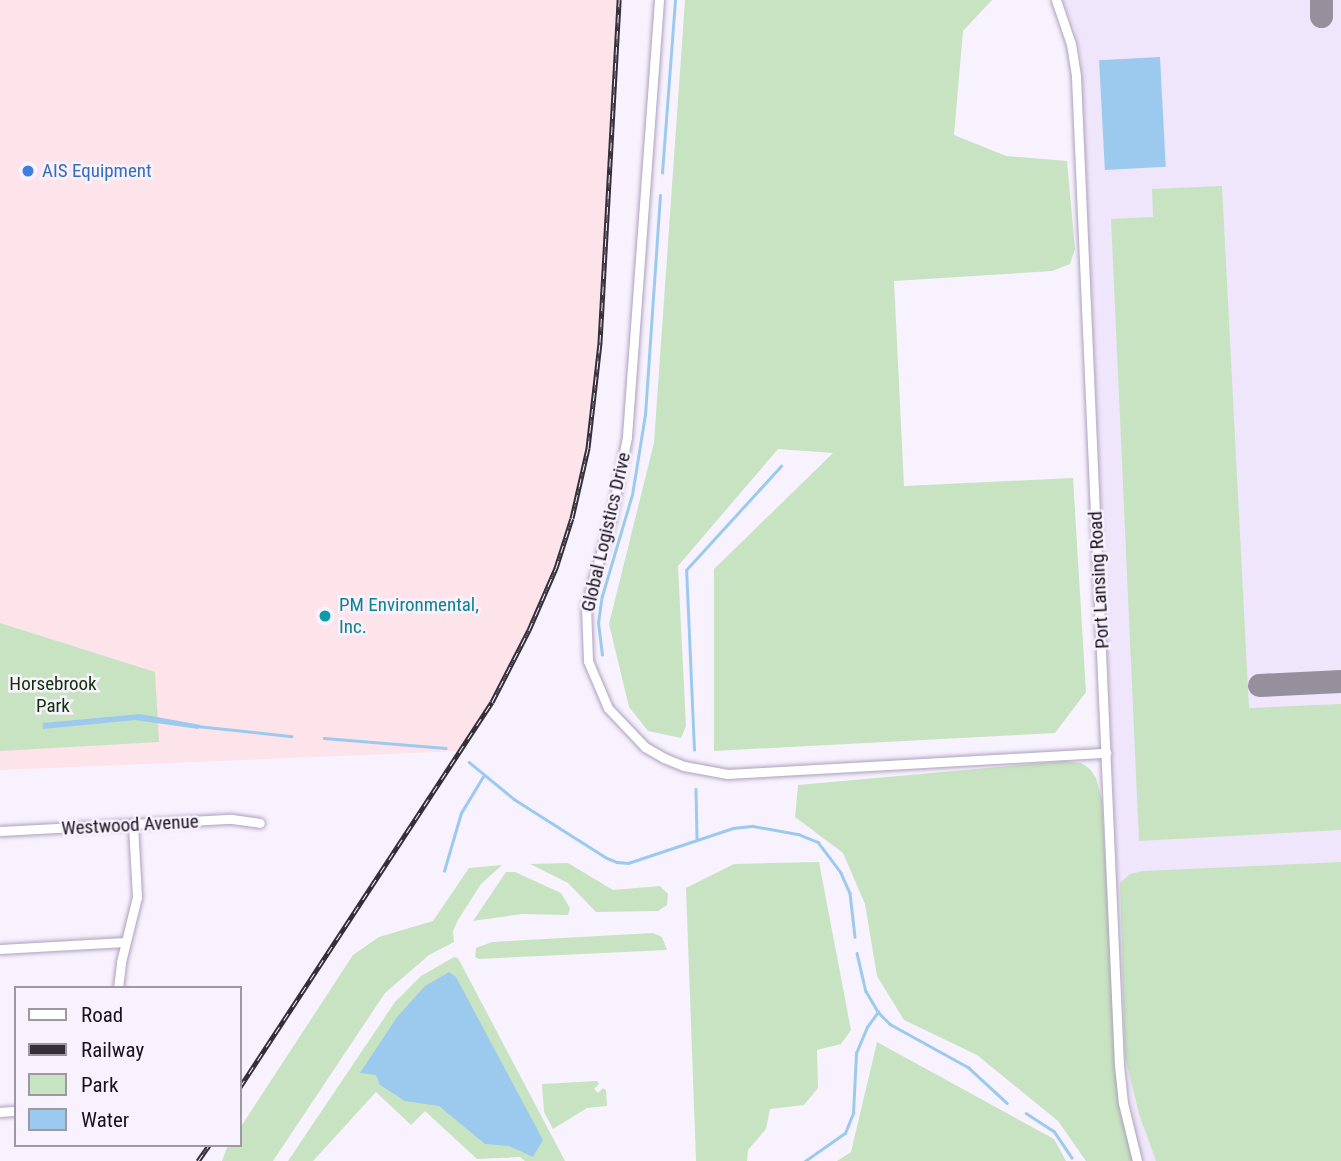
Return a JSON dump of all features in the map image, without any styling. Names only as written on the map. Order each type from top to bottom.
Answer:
[{"type":"street","name":"Global Logistics Drive","points":[[659,0],[627,437],[611,518],[586,606],[588,661],[608,708],[638,740],[664,758],[696,769],[727,774],[1106,753]]},
{"type":"street","name":"Port Lansing Road","points":[[1056,0],[1068,31],[1076,77],[1119,1065],[1137,1161]]},
{"type":"street","name":"Westwood Avenue","points":[[0,831],[232,819],[260,823]]},
{"type":"street","points":[[118,986],[125,942],[137,897],[133,825]]},
{"type":"street","points":[[0,949],[125,942]]},
{"type":"shaded area","points":[[0,0],[619,0],[600,342],[588,448],[572,518],[556,568],[510,667],[461,751],[0,770]]},
{"type":"shaded area","points":[[1062,0],[1341,0],[1341,1161],[1143,1161],[1136,1133],[1125,1056],[1081,59],[1075,29]]},
{"type":"green space","points":[[685,0],[992,0],[963,31],[954,135],[1006,156],[1067,161],[1075,249],[1070,264],[1052,271],[894,281],[904,486],[1073,478],[1086,692],[1055,733],[714,751],[714,569],[833,453],[778,449],[678,566],[686,726],[681,738],[648,731],[629,707],[609,624],[654,443]]},
{"type":"green space","points":[[1222,186],[1249,708],[1341,704],[1341,830],[1139,841],[1111,219],[1153,217],[1152,189]]},
{"type":"green space","name":"Horsebrook Park","points":[[0,623],[155,672],[159,742],[0,751]]},
{"type":"green space","points":[[1064,761],[1081,763],[1090,769],[1096,778],[1102,800],[1119,1100],[1133,1161],[1086,1161],[1058,1121],[977,1055],[904,1020],[877,976],[865,904],[843,853],[795,817],[798,785]]},
{"type":"green space","points":[[819,862],[851,1030],[841,1044],[817,1050],[818,1088],[804,1105],[770,1109],[766,1129],[748,1150],[747,1161],[696,1161],[686,888],[734,864]]},
{"type":"green space","points":[[1341,862],[1341,1161],[1156,1161],[1139,1114],[1125,1056],[1120,883],[1130,874],[1143,871]]},
{"type":"green space","points":[[568,863],[613,890],[660,886],[668,894],[667,905],[658,911],[596,912],[568,883],[530,864]]},
{"type":"green space","points":[[502,865],[481,884],[458,920],[453,931],[454,942],[429,955],[385,993],[273,1161],[222,1161],[227,1147],[242,1147],[242,1125],[353,955],[379,937],[433,921],[469,868]]},
{"type":"green space","points":[[506,872],[515,872],[561,893],[570,908],[568,915],[522,914],[473,921]]},
{"type":"green space","points":[[653,933],[662,937],[667,950],[479,959],[475,957],[476,948],[492,942]]},
{"type":"green space","points":[[454,957],[458,958],[565,1161],[525,1161],[520,1157],[477,1159],[425,1111],[411,1125],[376,1092],[313,1161],[288,1161],[395,1002],[421,976]]},
{"type":"green space","points":[[877,1042],[1054,1139],[1066,1161],[837,1161],[851,1152]]},
{"type":"green space","points":[[597,1081],[599,1084],[594,1089],[598,1093],[603,1088],[606,1090],[607,1106],[587,1108],[553,1129],[544,1112],[542,1084]]},
{"type":"water","points":[[1160,57],[1166,167],[1105,170],[1099,60]]},
{"type":"water","points":[[140,714],[201,725],[198,729],[135,720],[43,729],[43,723]]},
{"type":"water","points":[[449,972],[456,977],[543,1140],[533,1157],[509,1146],[485,1144],[439,1106],[405,1101],[380,1085],[376,1075],[360,1073],[397,1017],[425,986]]},
{"type":"waterway","points":[[662,173],[675,0]]},
{"type":"waterway","points":[[602,655],[598,623],[602,596],[632,495],[645,415],[660,196]]},
{"type":"waterway","points":[[694,750],[686,570],[781,466]]},
{"type":"waterway","points":[[197,726],[291,736]]},
{"type":"waterway","points":[[324,738],[446,748]]},
{"type":"waterway","points":[[469,762],[514,799],[617,862],[628,863],[733,828],[753,826],[798,834],[818,842],[841,873],[850,893],[855,937]]},
{"type":"waterway","points":[[444,871],[461,813],[484,775]]},
{"type":"waterway","points":[[696,789],[697,838]]},
{"type":"waterway","points":[[857,953],[866,991],[878,1012],[890,1024],[968,1067],[1007,1103]]},
{"type":"waterway","points":[[805,1161],[845,1133],[853,1113],[856,1053],[867,1027],[878,1012]]},
{"type":"waterway","points":[[1026,1113],[1054,1131],[1072,1158]]},
{"type":"taxiway","points":[[1321,0],[1321,16]]},
{"type":"taxiway","points":[[1259,685],[1341,681]]},
{"type":"railway","points":[[242,1084],[492,702],[529,630],[556,568],[572,518],[588,448],[600,342],[619,0]]},
{"type":"railway","points":[[198,1161],[208,1147]]},
{"type":"place","name":"AIS Equipment","points":[[28,171]]},
{"type":"place","name":"PM Environmental, Inc.","points":[[325,616]]}]
